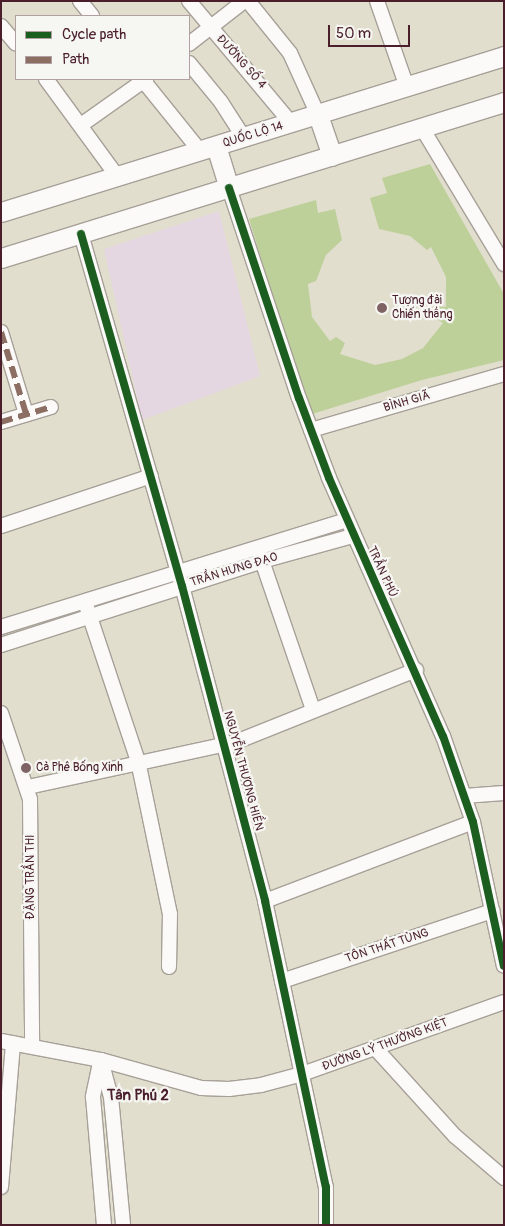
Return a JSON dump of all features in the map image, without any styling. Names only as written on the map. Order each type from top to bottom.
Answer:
[{"type":"highway","name":"QUỐC LỘ 14","points":[[1,212],[504,56]]},
{"type":"highway","points":[[1,258],[504,102]]},
{"type":"highway","points":[[318,114],[332,156]]},
{"type":"highway","points":[[208,148],[230,188]]},
{"type":"street","points":[[80,1],[91,15]]},
{"type":"street","name":"ĐƯỜNG SỐ 4","points":[[189,1],[291,123]]},
{"type":"street","points":[[190,43],[244,1]]},
{"type":"street","points":[[248,1],[290,53],[318,114]]},
{"type":"street","points":[[377,1],[407,86]]},
{"type":"street","points":[[1,26],[15,43]]},
{"type":"street","points":[[190,64],[221,102],[244,138]]},
{"type":"street","points":[[47,80],[117,176]]},
{"type":"street","points":[[80,124],[143,80]]},
{"type":"street","points":[[145,80],[208,148]]},
{"type":"street","points":[[422,128],[504,264]]},
{"type":"street","name":"TRẦN PHÚ","points":[[230,188],[310,430],[353,536],[416,670],[464,796],[473,822],[504,966]]},
{"type":"street","name":"NGUYỄN THƯỢNG HIỀN","points":[[81,234],[182,586],[265,901],[327,1194],[326,1225]]},
{"type":"street","points":[[2,338],[26,414]]},
{"type":"street","name":"BÌNH GIÃ","points":[[310,430],[504,374]]},
{"type":"street","points":[[1,422],[51,407]]},
{"type":"street","points":[[1,526],[151,476]]},
{"type":"street","points":[[1,627],[85,602],[177,570],[347,520]]},
{"type":"street","name":"TRẦN HƯNG ĐẠO","points":[[1,645],[262,561],[353,536]]},
{"type":"street","points":[[258,546],[313,710]]},
{"type":"street","points":[[85,602],[138,762],[170,914],[169,967]]},
{"type":"street","points":[[28,787],[224,745],[416,670]]},
{"type":"street","name":"ĐẶNG TRẦN THI","points":[[1,713],[28,787],[31,814],[32,1046]]},
{"type":"street","points":[[464,796],[504,793]]},
{"type":"street","points":[[265,901],[473,822]]},
{"type":"street","name":"TÔN THẤT TÙNG","points":[[282,981],[493,911]]},
{"type":"street","name":"ĐƯỜNG LÝ THƯỜNG KIỆT","points":[[7,1042],[101,1060],[201,1088],[261,1085],[302,1074],[504,1002]]},
{"type":"street","points":[[1,1187],[7,1042]]},
{"type":"street","points":[[376,1048],[455,1136],[504,1178]]},
{"type":"street","points":[[101,1060],[93,1097],[104,1225]]},
{"type":"street","points":[[101,1060],[111,1097],[123,1225]]},
{"type":"shaded area","points":[[219,211],[260,376],[142,420],[104,249]]},
{"type":"green space","points":[[430,164],[504,294],[504,360],[422,380],[309,415],[249,219],[316,200],[318,213],[335,209],[342,240],[326,255],[316,281],[308,284],[312,317],[330,341],[336,337],[345,343],[340,354],[375,365],[402,359],[423,348],[443,323],[432,316],[436,306],[446,307],[446,277],[431,247],[427,250],[410,236],[379,229],[370,198],[387,193],[382,178]]},
{"type":"marked path","points":[[1,332],[26,414]]},
{"type":"marked path","points":[[1,422],[51,407]]},
{"type":"cycle path","points":[[229,188],[299,398],[329,478],[443,736],[473,822],[504,966]]},
{"type":"cycle path","points":[[81,234],[182,586],[265,901],[326,1187],[326,1225]]},
{"type":"place","name":"Tượng đài Chiến thắng","points":[[382,308]]},
{"type":"place","name":"Cà Phê Bống Xinh","points":[[26,768]]},
{"type":"district","name":"Tân Phú 2","points":[[138,1096]]}]
